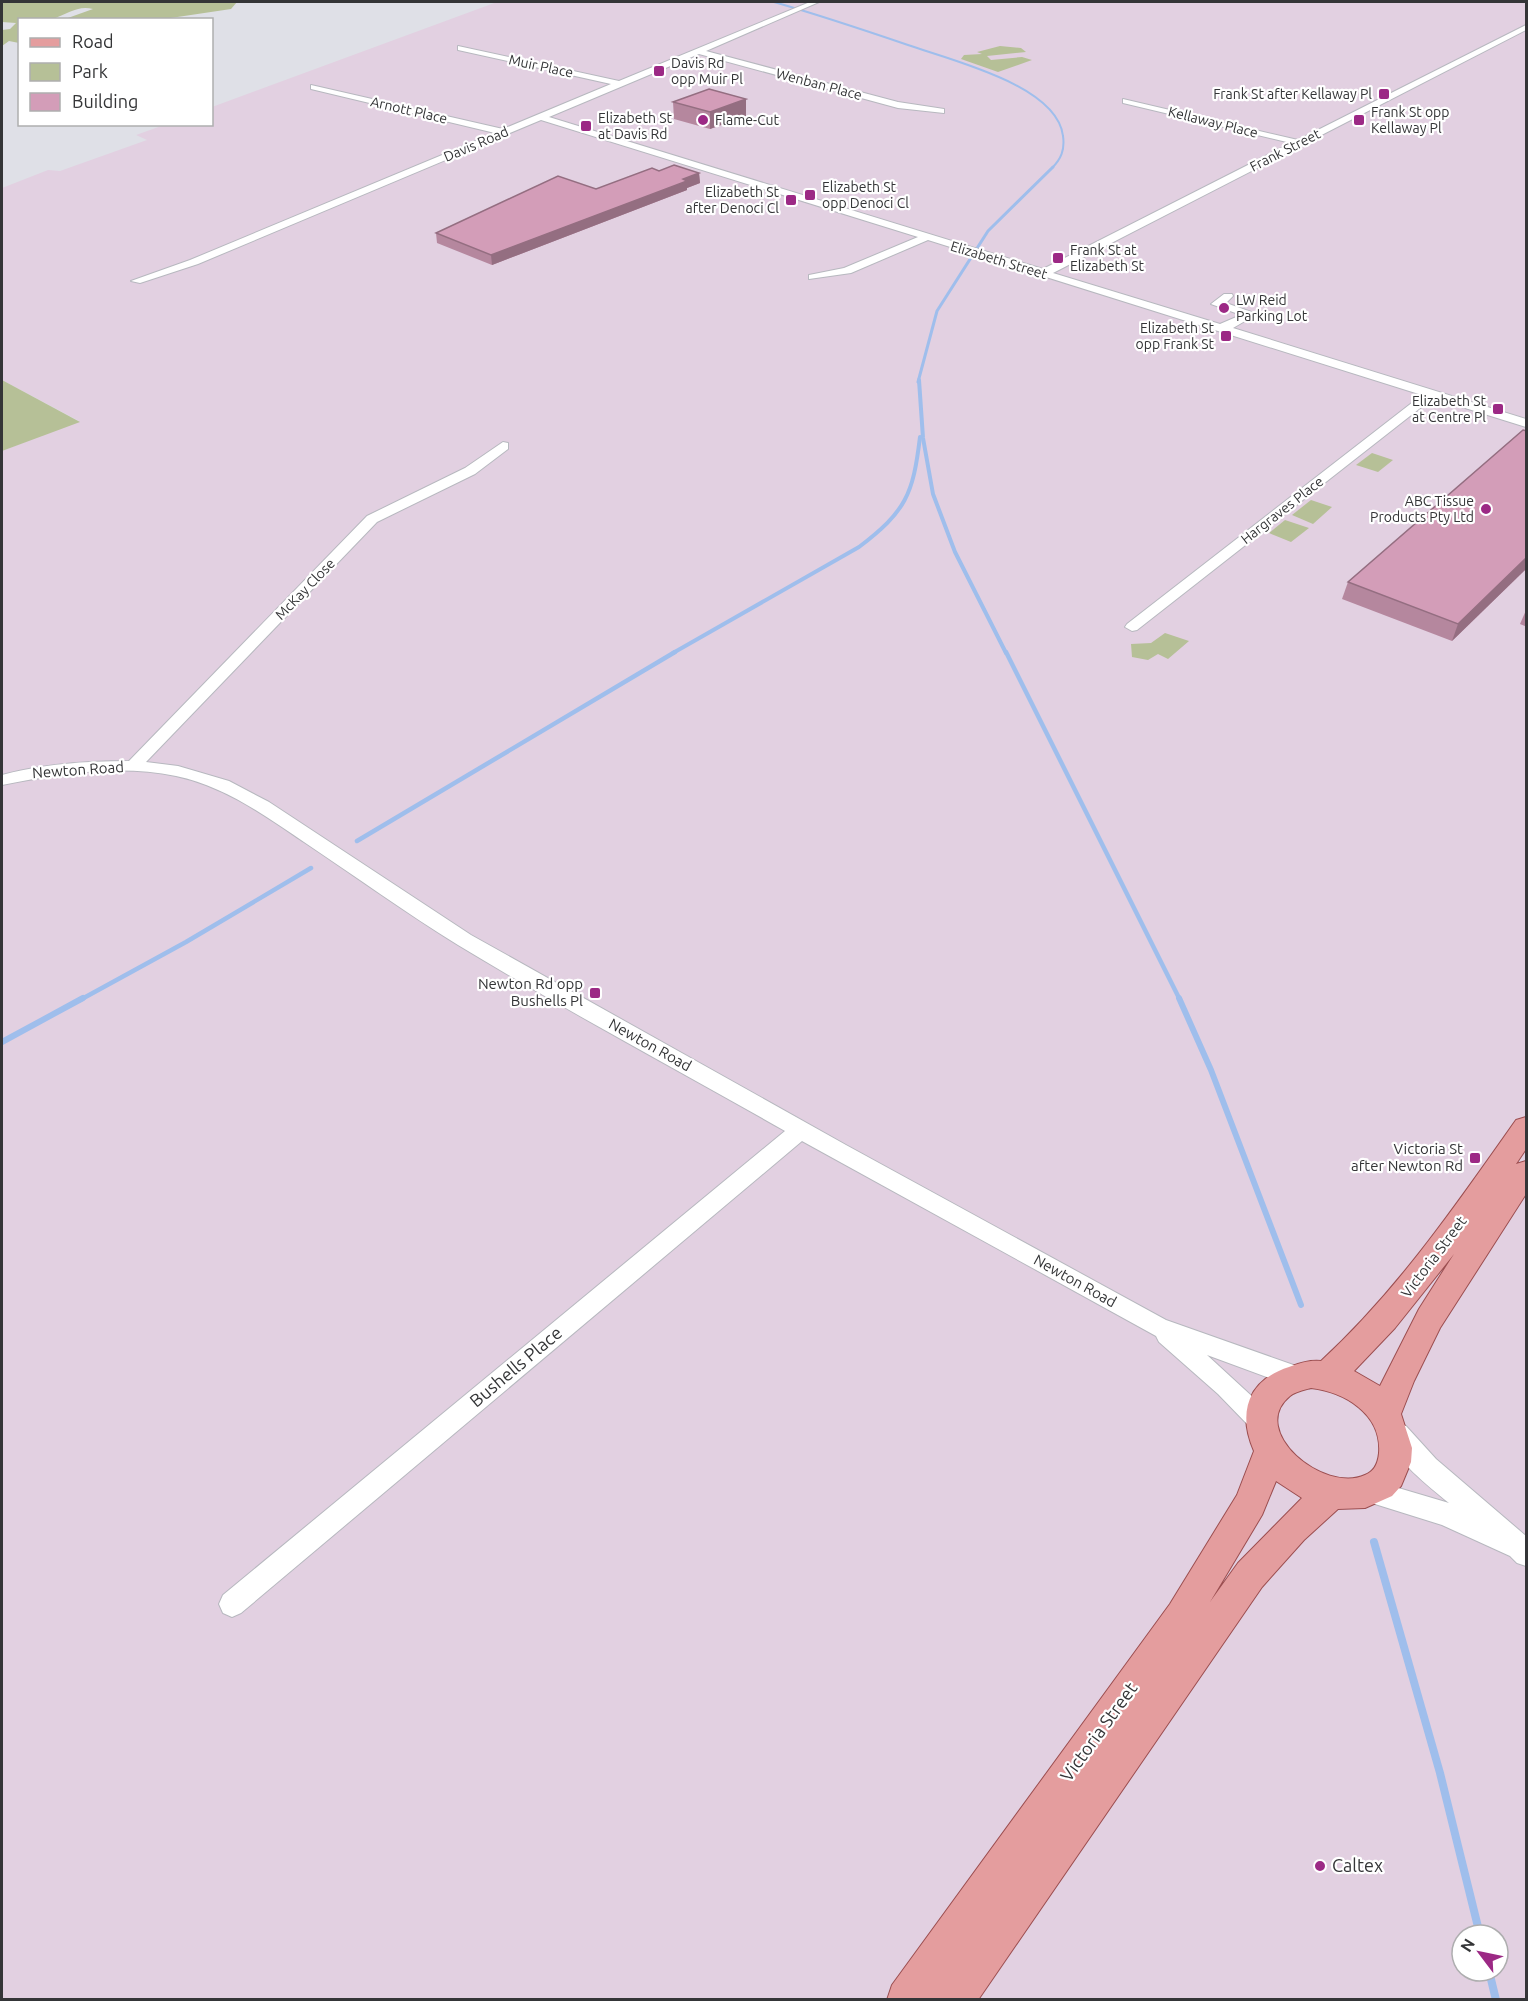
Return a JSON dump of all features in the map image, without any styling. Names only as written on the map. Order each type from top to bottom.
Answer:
[{"type":"main road","name":"Victoria Street","points":[[1328,1375],[1363,1345],[1398,1305],[1434,1260],[1527,1128]]},
{"type":"main road","name":"Victoria Street","points":[[1389,1421],[1398,1375],[1424,1328],[1527,1172]]},
{"type":"main road","points":[[1328,1375],[1349,1383],[1370,1396],[1389,1421],[1396,1458],[1391,1471],[1381,1483],[1367,1491],[1350,1495],[1331,1494],[1300,1481],[1286,1472],[1265,1437],[1263,1405],[1270,1392],[1280,1383],[1294,1376],[1328,1375]]},
{"type":"main road","name":"Victoria Street","points":[[907,2000],[1182,1616],[1250,1504],[1265,1437]]},
{"type":"main road","name":"Victoria Street","points":[[952,2000],[1250,1575],[1292,1529],[1331,1494]]},
{"type":"street","name":"Davis Road","points":[[136,281],[194,262],[815,2]]},
{"type":"street","name":"Frank Street","points":[[1044,273],[1527,27]]},
{"type":"street","name":"Muir Place","points":[[461,48],[620,84]]},
{"type":"street","name":"Wenban Place","points":[[698,51],[898,105],[940,111]]},
{"type":"street","name":"Arnott Place","points":[[314,87],[503,132]]},
{"type":"street","name":"Kellaway Place","points":[[1126,101],[1300,143]]},
{"type":"street","name":"Elizabeth Street","points":[[541,117],[1527,423]]},
{"type":"street","points":[[813,278],[847,271],[927,237]]},
{"type":"street","points":[[1219,328],[1229,326],[1251,314],[1217,304],[1228,296]]},
{"type":"street","name":"Hargraves Place","points":[[1132,627],[1431,393]]},
{"type":"street","name":"McKay Close","points":[[133,766],[372,519],[470,471],[503,446]]},
{"type":"street","name":"Newton Road","points":[[2,780],[29,773],[88,766],[133,766],[178,771],[212,782],[263,806],[464,940],[800,1130],[1158,1327],[1294,1376]]},
{"type":"street","name":"Bushells Place","points":[[232,1604],[800,1130]]},
{"type":"street","points":[[1158,1327],[1193,1359],[1221,1379],[1265,1437]]},
{"type":"street","points":[[1389,1421],[1410,1452],[1434,1475],[1487,1517],[1526,1554]]},
{"type":"street","points":[[1367,1491],[1447,1515],[1526,1554]]},
{"type":"shaded area","points":[[497,2],[1526,2],[1526,1999],[2,2000],[2,451],[79,421],[2,380],[2,188],[48,170],[60,171],[147,140],[136,135],[161,126],[213,126],[213,107]]},
{"type":"green space","points":[[2,2],[237,2],[231,9],[171,18],[68,18],[93,9],[88,8],[77,9],[55,18],[18,18],[18,43],[9,41],[2,46],[2,30],[10,29],[16,23],[2,22]]},
{"type":"green space","points":[[1000,46],[1021,48],[1026,52],[987,56],[991,60],[1022,57],[1032,60],[998,72],[961,59],[964,55],[982,54],[977,52]]},
{"type":"green space","points":[[2,380],[80,422],[2,451]]},
{"type":"green space","points":[[1372,453],[1393,460],[1378,472],[1356,465]]},
{"type":"green space","points":[[1311,500],[1332,507],[1313,524],[1292,515]]},
{"type":"green space","points":[[1285,520],[1309,528],[1291,542],[1269,533]]},
{"type":"green space","points":[[1165,633],[1189,641],[1168,659],[1158,654],[1148,660],[1132,657],[1131,644],[1151,643]]},
{"type":"building","points":[[709,89],[746,99],[710,112],[673,102]]},
{"type":"building","points":[[674,165],[699,173],[683,179],[687,181],[491,255],[436,233],[558,176],[596,189],[652,168],[659,171]]},
{"type":"building","name":"ABC Tissue Products Pty Ltd","points":[[1523,430],[1527,431],[1527,557],[1458,624],[1348,582]]},
{"type":"waterway","points":[[774,2],[974,67],[1022,89],[1042,102],[1056,118],[1063,136],[1063,150],[1052,168]]},
{"type":"waterway","points":[[918,382],[937,311],[988,231],[1052,168]]},
{"type":"waterway","points":[[919,380],[923,438],[933,494],[955,552],[1006,653]]},
{"type":"waterway","points":[[673,653],[859,547],[875,534],[897,512],[910,488],[920,437]]},
{"type":"waterway","points":[[357,841],[675,652]]},
{"type":"waterway","points":[[1006,652],[1179,998]]},
{"type":"waterway","points":[[80,1000],[186,942],[311,868]]},
{"type":"waterway","points":[[2,1042],[83,998]]},
{"type":"waterway","points":[[1179,998],[1211,1070],[1301,1305]]},
{"type":"waterway","points":[[1374,1542],[1440,1773],[1477,1923]]},
{"type":"waterway","points":[[1492,1983],[1496,2000]]},
{"type":"place","name":"Davis Rd opp Muir Pl","points":[[659,71]]},
{"type":"place","name":"Frank St after Kellaway Pl","points":[[1384,94]]},
{"type":"place","name":"Flame-Cut","points":[[703,120]]},
{"type":"place","name":"Frank St opp Kellaway Pl","points":[[1359,120]]},
{"type":"place","name":"Elizabeth St at Davis Rd","points":[[586,126]]},
{"type":"place","name":"Elizabeth St opp Denoci Cl","points":[[810,195]]},
{"type":"place","name":"Elizabeth St after Denoci Cl","points":[[791,200]]},
{"type":"place","name":"Frank St at Elizabeth St","points":[[1058,258]]},
{"type":"place","name":"LW Reid Parking Lot","points":[[1224,308]]},
{"type":"place","name":"Elizabeth St opp Frank St","points":[[1226,336]]},
{"type":"place","name":"Elizabeth St at Centre Pl","points":[[1498,409]]},
{"type":"place","name":"ABC Tissue Products Pty Ltd","points":[[1486,509]]},
{"type":"place","name":"Newton Rd opp Bushells Pl","points":[[595,993]]},
{"type":"place","name":"Victoria St after Newton Rd","points":[[1475,1158]]},
{"type":"place","name":"Caltex","points":[[1320,1866]]}]
